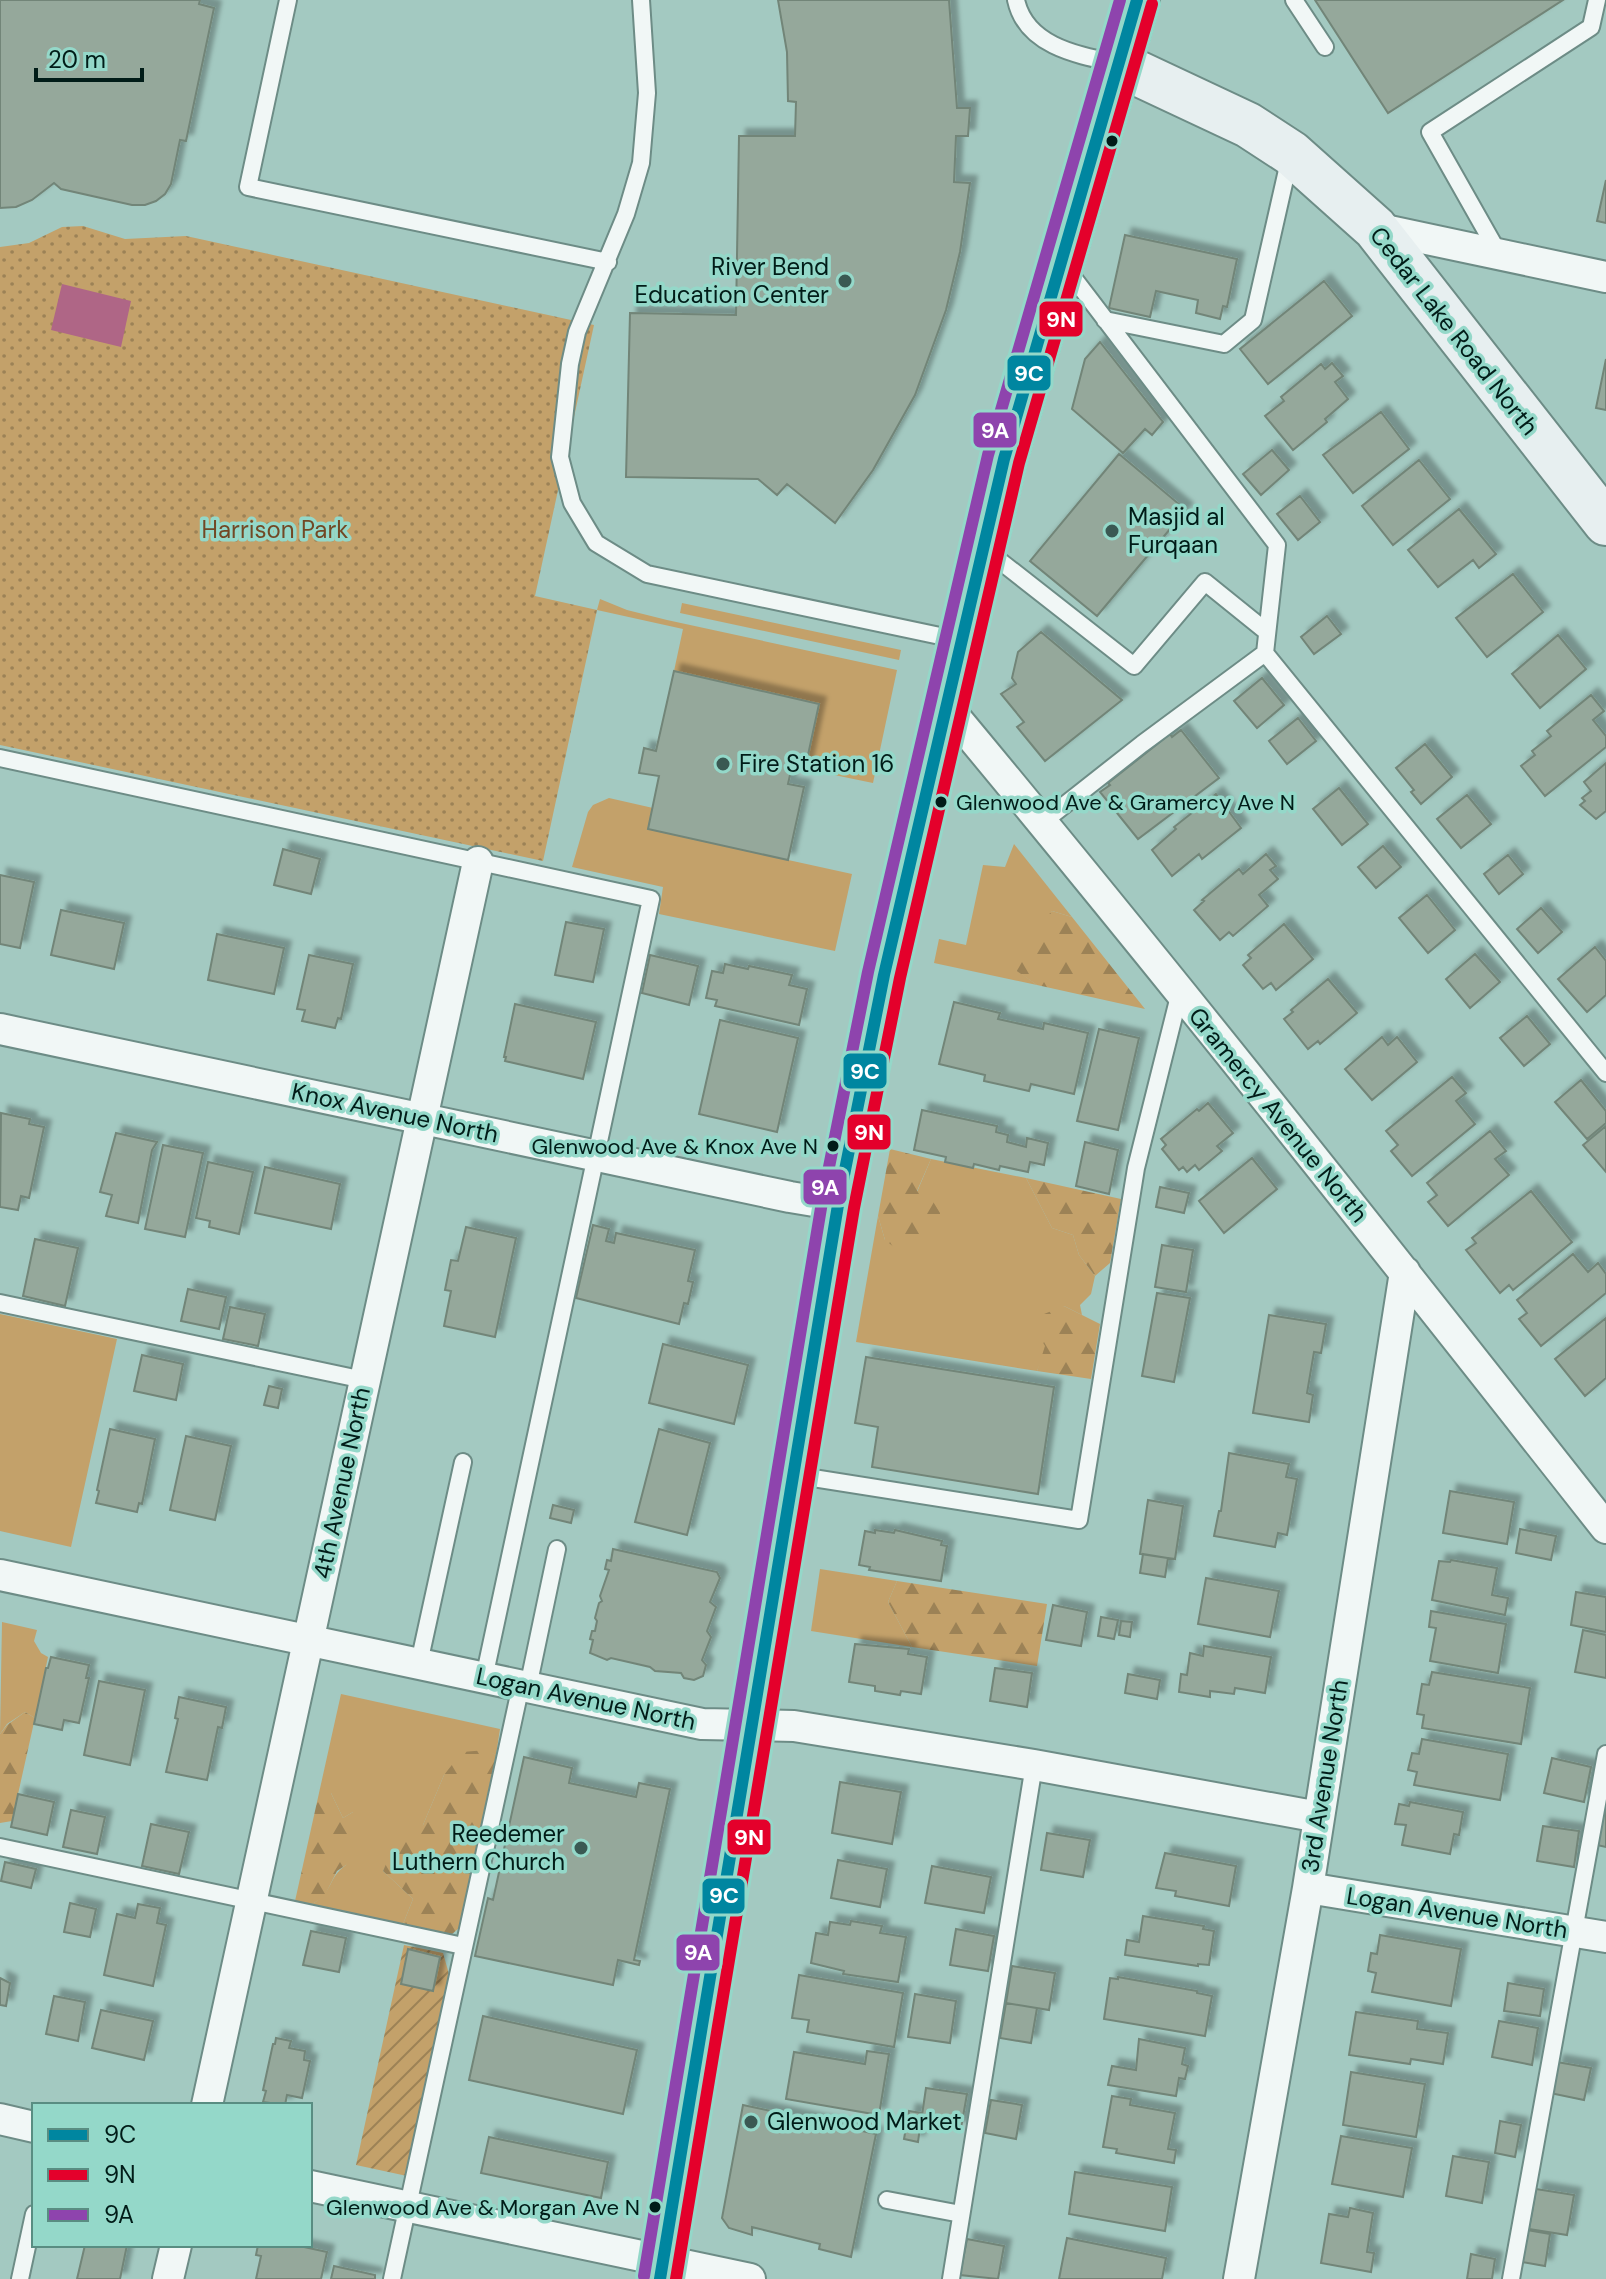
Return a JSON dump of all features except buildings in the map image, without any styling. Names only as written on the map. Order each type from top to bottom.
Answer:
[{"type":"street","points":[[662,2270],[838,1205],[884,975],[1004,459],[1137,0]]},
{"type":"street","name":"Cedar Lake Road North","points":[[1118,64],[1248,125],[1291,153],[1375,228],[1606,523]]},
{"type":"street","points":[[1375,228],[1606,277]]},
{"type":"street","name":"Gramercy Avenue North","points":[[945,705],[1405,1272],[1606,1528]]},
{"type":"street","name":"4th Avenue North","points":[[207,2103],[478,862]]},
{"type":"street","name":"Knox Avenue North","points":[[0,1029],[838,1205]]},
{"type":"street","name":"3rd Avenue North","points":[[1239,2279],[1308,1888],[1405,1272]]},
{"type":"street","name":"Logan Avenue North","points":[[0,1575],[702,1724],[794,1726],[1034,1765],[1319,1817]]},
{"type":"street","name":"Logan Avenue North","points":[[1308,1888],[1606,1937]]},
{"type":"street","points":[[0,2119],[32,2127]]},
{"type":"street","points":[[312,2186],[662,2270],[750,2279]]},
{"type":"street","points":[[168,2279],[176,2247]]},
{"type":"lane","points":[[288,0],[248,187],[608,262]]},
{"type":"lane","points":[[641,0],[647,93],[641,163],[608,262],[577,332],[570,364],[560,457],[572,503],[596,543],[647,574],[960,641]]},
{"type":"lane","points":[[1016,0],[1018,11],[1043,40],[1069,53],[1118,64]]},
{"type":"lane","points":[[1294,0],[1325,47]]},
{"type":"lane","points":[[1499,254],[1430,132],[1591,27],[1597,0]]},
{"type":"lane","points":[[1105,320],[1224,344],[1253,320],[1291,153]]},
{"type":"lane","points":[[1060,261],[1277,545],[1265,653],[1606,1073]]},
{"type":"lane","points":[[982,546],[1134,666],[1205,582],[1267,632]]},
{"type":"lane","points":[[1043,822],[1265,653]]},
{"type":"lane","points":[[0,758],[651,899],[484,1678]]},
{"type":"lane","points":[[793,1475],[1079,1520],[1136,1168],[1180,992]]},
{"type":"lane","points":[[0,1303],[364,1380]]},
{"type":"lane","points":[[419,1663],[463,1462]]},
{"type":"lane","points":[[392,2279],[463,1946],[557,1549]]},
{"type":"lane","points":[[1511,2279],[1606,1754]]},
{"type":"lane","points":[[951,2279],[1034,1765]]},
{"type":"lane","points":[[0,1847],[463,1946]]},
{"type":"lane","points":[[887,2200],[961,2214]]},
{"type":"lane","points":[[20,2279],[32,2223]]},
{"type":"green space","name":"Harrison Park","points":[[83,226],[125,239],[186,236],[594,325],[535,596],[597,610],[543,861],[0,745],[0,247],[29,243],[62,227]]},
{"type":"green space","points":[[600,599],[627,610],[667,620],[897,670],[873,783],[805,769],[819,704],[674,671],[683,629],[597,610]]},
{"type":"green space","points":[[682,603],[901,650],[899,660],[680,613]]},
{"type":"green space","points":[[609,798],[653,808],[648,829],[852,874],[835,951],[659,914],[663,887],[572,867],[588,812],[593,805]]},
{"type":"green space","points":[[1014,844],[1072,917],[1052,911],[1015,969],[1037,985],[934,963],[939,939],[966,945],[983,865],[1005,867]]},
{"type":"green space","points":[[1052,911],[1072,917],[1145,1009],[1037,985],[1014,969],[1023,943]]},
{"type":"green space","points":[[890,1149],[931,1159],[917,1191],[929,1195],[940,1213],[939,1232],[917,1249],[899,1251],[885,1240],[878,1216]]},
{"type":"green space","points":[[931,1159],[1026,1178],[1052,1228],[1073,1235],[1079,1255],[1095,1276],[1091,1294],[1080,1305],[1082,1315],[1064,1306],[1037,1371],[856,1342],[878,1216],[885,1240],[917,1192]]},
{"type":"green space","points":[[1026,1178],[1121,1199],[1110,1263],[1095,1276],[1079,1255],[1073,1235],[1052,1228]]},
{"type":"green space","points":[[1064,1306],[1100,1324],[1091,1379],[1037,1371],[1045,1346],[1029,1320]]},
{"type":"green space","points":[[0,1314],[117,1339],[71,1547],[0,1531]]},
{"type":"green space","points":[[820,1569],[897,1581],[888,1602],[912,1647],[811,1631]]},
{"type":"green space","points":[[897,1581],[1047,1604],[1037,1666],[912,1647],[888,1602]]},
{"type":"green space","points":[[2,1622],[37,1630],[34,1641],[41,1653],[48,1657],[35,1718],[25,1712],[7,1724],[0,1734]]},
{"type":"green space","points":[[341,1694],[500,1729],[496,1755],[487,1751],[478,1752],[444,1775],[423,1825],[391,1856],[383,1871],[413,1899],[403,1924],[312,1904],[324,1895],[346,1865],[353,1812],[343,1818],[331,1793],[319,1793]]},
{"type":"green space","points":[[25,1712],[35,1718],[12,1821],[0,1823],[0,1734]]},
{"type":"green space","points":[[487,1750],[496,1755],[459,1928],[451,1935],[403,1924],[413,1899],[383,1871],[401,1830],[423,1825],[444,1775],[462,1752]]},
{"type":"green space","points":[[319,1793],[331,1793],[343,1818],[353,1812],[363,1835],[346,1865],[337,1871],[324,1897],[312,1904],[295,1901]]},
{"type":"green space","points":[[404,1945],[443,1953],[449,1974],[407,2176],[356,2165]]},
{"type":"shaded area","points":[[62,284],[131,301],[121,347],[51,330]]},
{"type":"transit line","name":"9A","points":[[644,2276],[822,1202],[868,972],[988,455],[1120,0]]},
{"type":"transit line","name":"9C","points":[[660,2279],[838,1205],[884,975],[1004,459],[1137,0]]},
{"type":"transit line","name":"9N","points":[[676,2279],[854,1208],[900,978],[1019,463],[1152,4]]},
{"type":"place","name":"River Bend Education Center","points":[[845,281]]},
{"type":"place","name":"Masjid al Furqaan","points":[[1112,531]]},
{"type":"place","name":"Fire Station 16","points":[[723,764]]},
{"type":"place","name":"Glenwood Ave & Gramercy Ave N","points":[[941,802]]},
{"type":"place","name":"Glenwood Ave & Knox Ave N","points":[[833,1146]]},
{"type":"place","name":"Reedemer Luthern Church","points":[[581,1848]]},
{"type":"place","name":"Glenwood Market","points":[[751,2122]]},
{"type":"place","name":"Glenwood Ave & Morgan Ave N","points":[[655,2207]]}]
